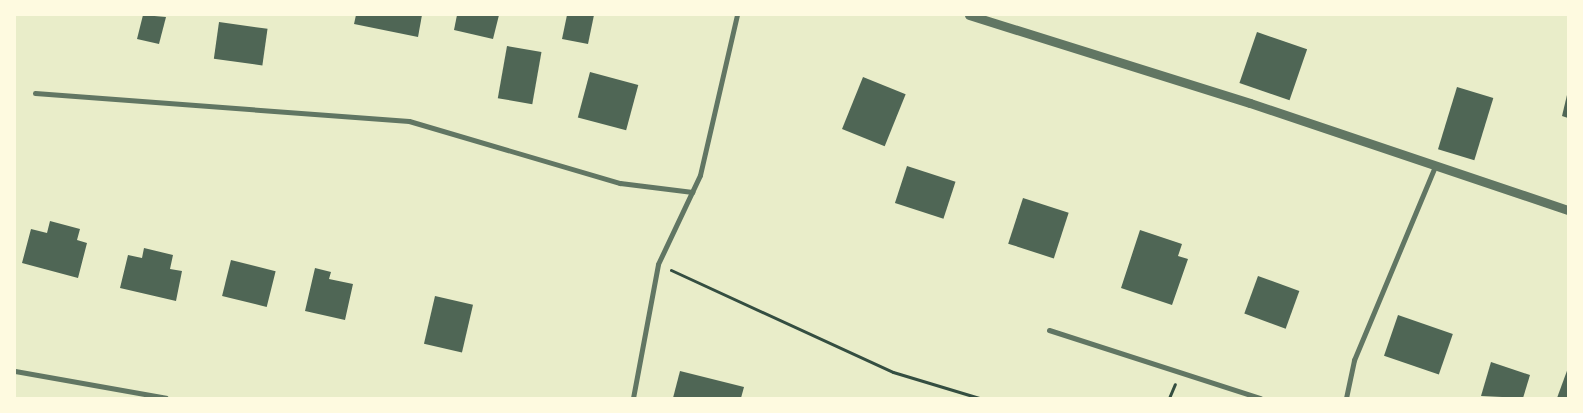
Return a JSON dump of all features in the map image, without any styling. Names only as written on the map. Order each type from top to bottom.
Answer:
[{"type":"street","points":[[633,398],[658,264],[700,175],[737,15]]},
{"type":"street","points":[[969,15],[1250,103],[1568,210]]},
{"type":"street","points":[[35,93],[409,120],[620,183],[692,192]]},
{"type":"street","points":[[1346,398],[1354,360],[1435,166]]},
{"type":"street","points":[[1050,330],[1260,398]]},
{"type":"street","points":[[15,371],[166,398]]},
{"type":"path","points":[[658,264],[893,372],[979,398]]},
{"type":"building","points":[[143,15],[166,17],[159,44],[137,39]]},
{"type":"building","points":[[356,15],[422,15],[418,37],[354,24]]},
{"type":"building","points":[[457,15],[499,15],[493,39],[454,30]]},
{"type":"building","points":[[567,15],[594,15],[588,44],[562,39]]},
{"type":"building","points":[[219,22],[268,29],[262,65],[214,59]]},
{"type":"building","points":[[1257,32],[1307,49],[1290,100],[1239,83]]},
{"type":"building","points":[[507,46],[541,52],[532,104],[498,98]]},
{"type":"building","points":[[590,72],[638,85],[626,130],[578,117]]},
{"type":"building","points":[[863,77],[906,94],[885,146],[842,129]]},
{"type":"building","points":[[1457,87],[1493,98],[1474,160],[1438,149]]},
{"type":"building","points":[[1568,96],[1568,118],[1562,116]]},
{"type":"building","points":[[907,166],[956,182],[943,219],[895,203]]},
{"type":"building","points":[[1023,198],[1069,213],[1054,258],[1008,244]]},
{"type":"building","points":[[50,221],[80,229],[77,240],[87,243],[78,278],[22,263],[31,229],[47,233]]},
{"type":"building","points":[[1140,230],[1182,244],[1178,256],[1188,259],[1172,305],[1121,288]]},
{"type":"building","points":[[144,248],[173,255],[170,269],[182,271],[176,301],[120,288],[128,255],[142,258]]},
{"type":"building","points":[[231,260],[276,271],[267,307],[222,296]]},
{"type":"building","points":[[315,268],[331,272],[329,279],[353,284],[345,320],[305,311]]},
{"type":"building","points":[[1258,276],[1299,291],[1286,329],[1244,314]]},
{"type":"building","points":[[435,296],[473,305],[462,353],[424,344]]},
{"type":"building","points":[[1398,315],[1453,334],[1439,375],[1384,356]]},
{"type":"building","points":[[1491,362],[1530,375],[1523,398],[1481,396]]},
{"type":"building","points":[[1568,368],[1568,398],[1557,398]]},
{"type":"building","points":[[680,371],[744,387],[741,398],[673,398]]}]
